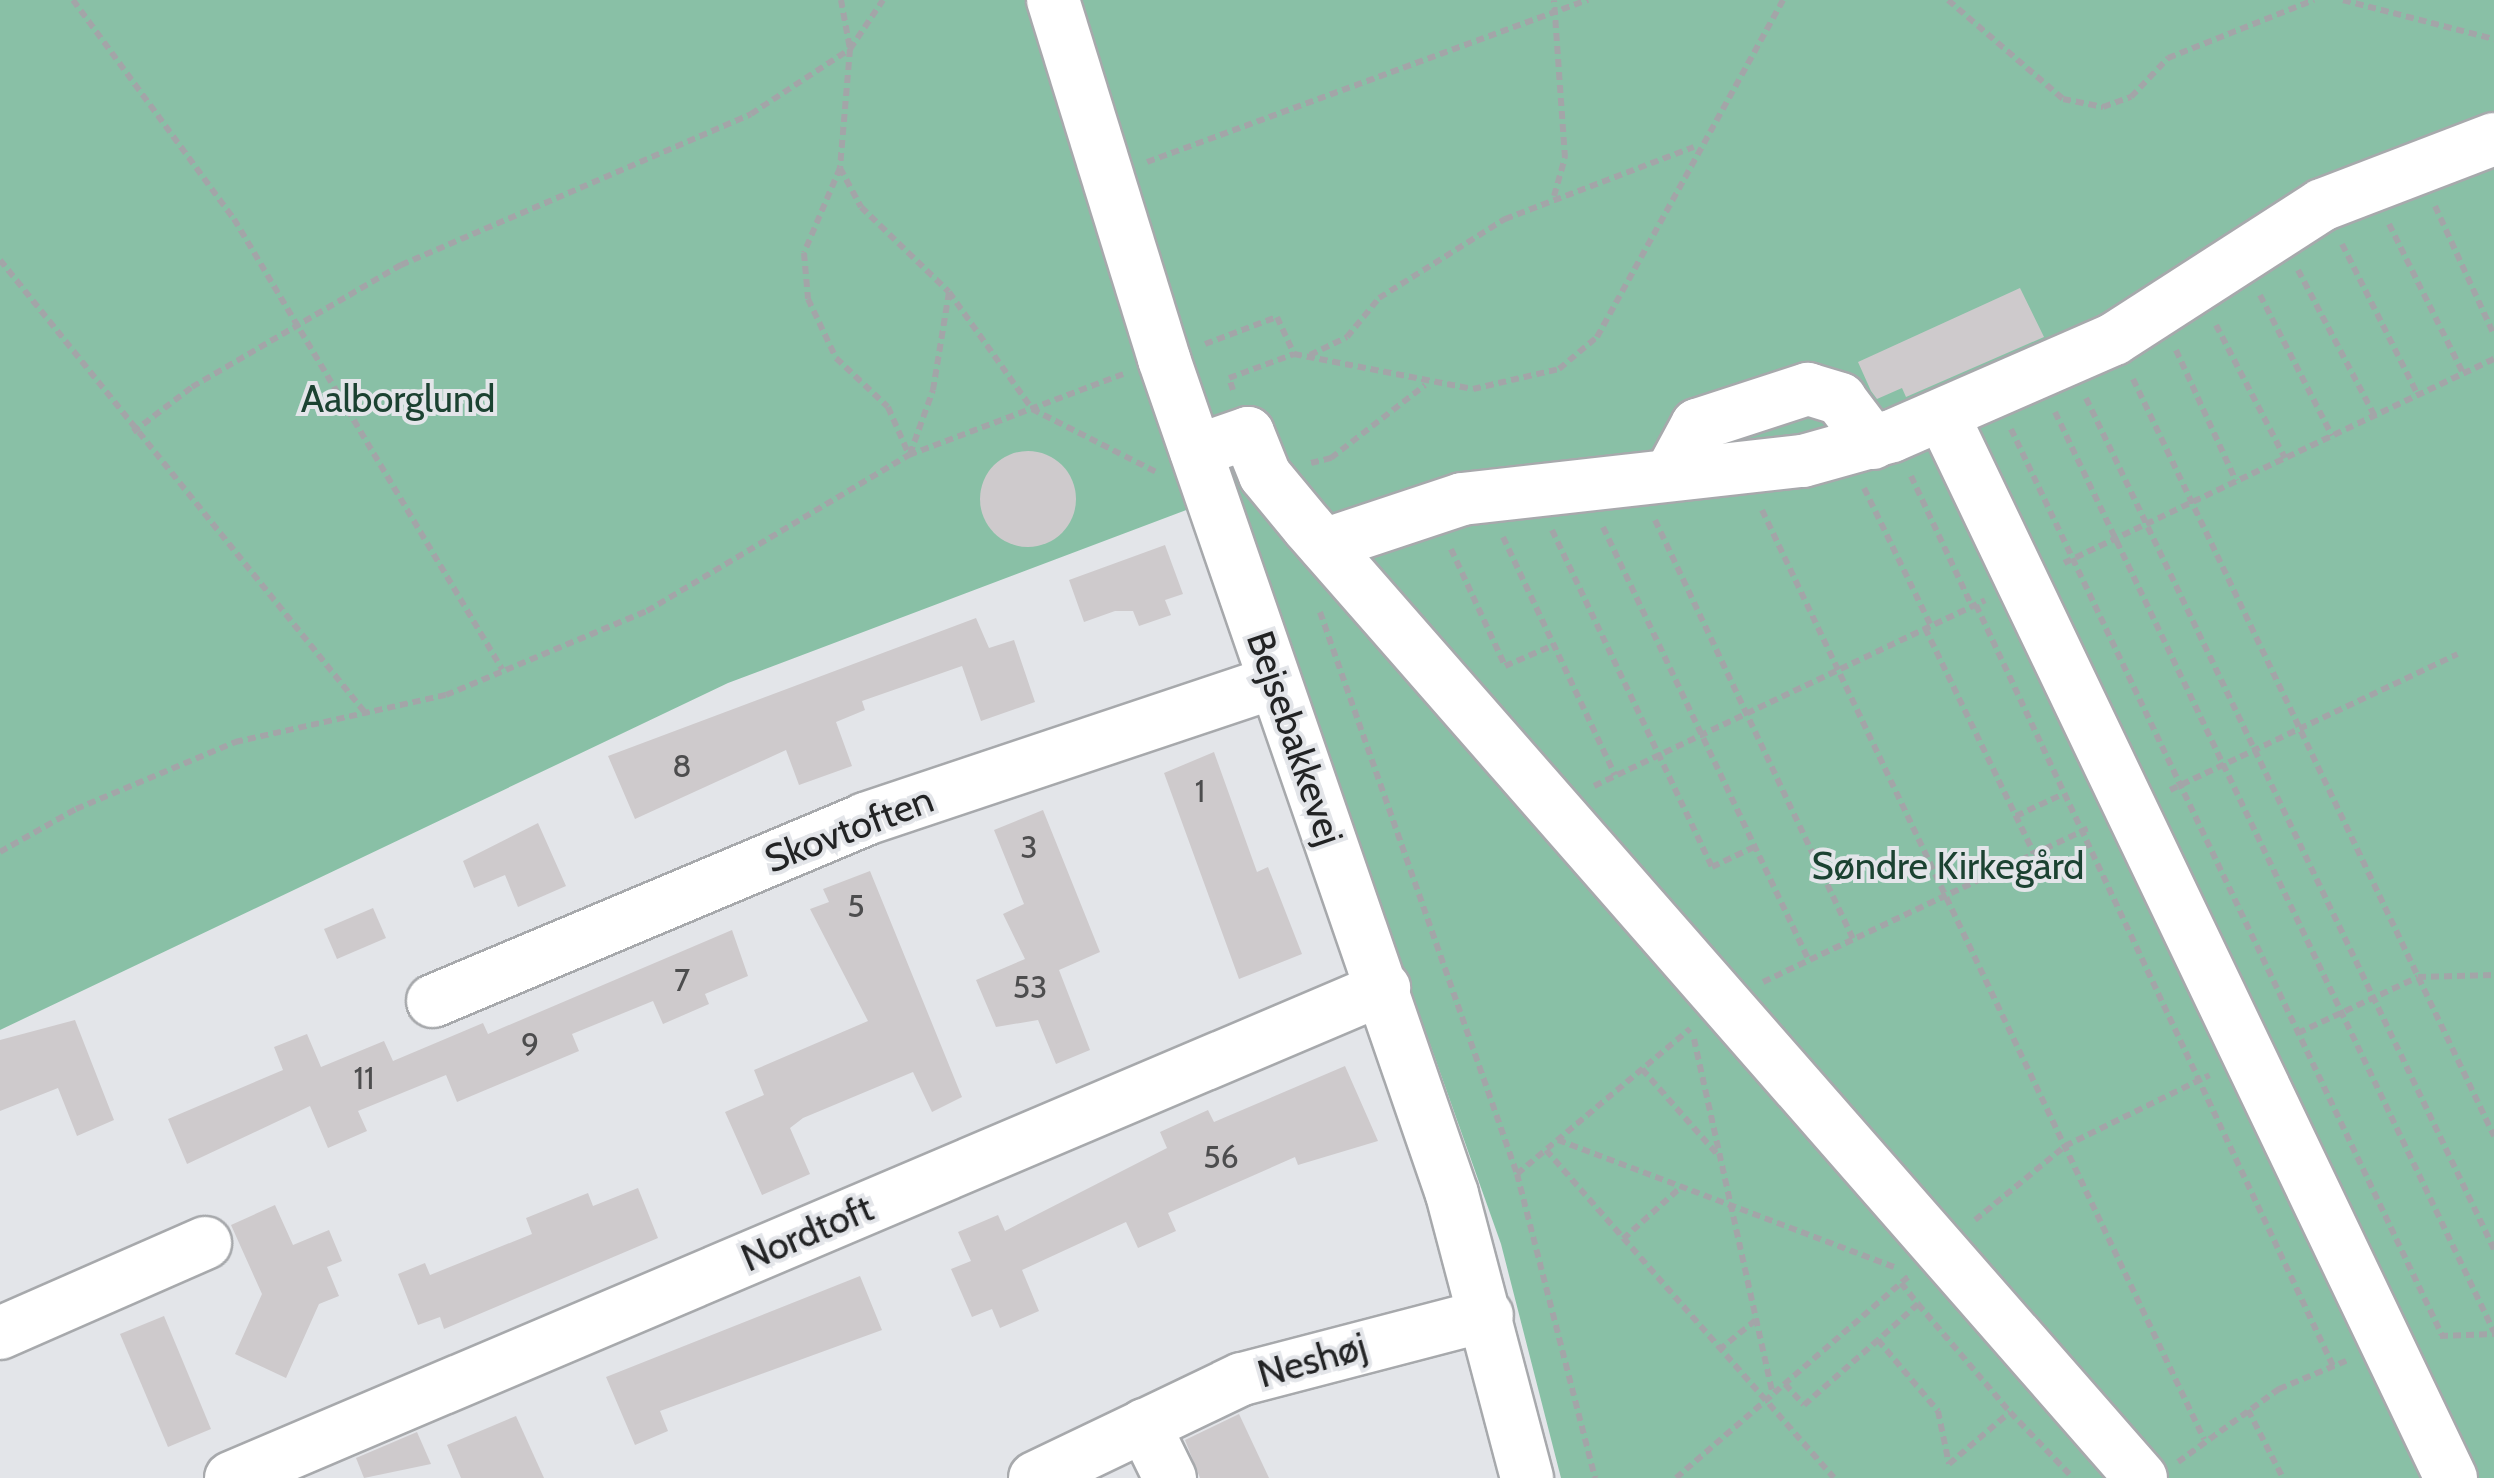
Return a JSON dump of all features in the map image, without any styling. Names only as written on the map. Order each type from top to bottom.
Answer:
[{"type":"street","name":"Bejsebakkevej","points":[[1053,0],[1104,180],[1274,682],[1384,988],[1487,1314],[1527,1478]]},
{"type":"street","points":[[1337,559],[1432,507],[1533,488],[1743,469],[1870,443],[1944,418],[2053,367],[2176,297],[2322,205],[2494,139]]},
{"type":"street","points":[[1653,476],[1697,425],[1808,389],[1840,399],[1870,443]]},
{"type":"street","points":[[1944,418],[2452,1478]]},
{"type":"street","points":[[1203,472],[1248,433],[1265,475],[1707,1014],[1926,1261],[2158,1472]]},
{"type":"street","name":"Skovtoften","points":[[434,1001],[865,819],[1274,682]]},
{"type":"street","name":"Nordtoft","points":[[231,1478],[1384,988]]},
{"type":"street","points":[[0,1333],[205,1243]]},
{"type":"street","name":"Neshøj","points":[[1034,1478],[1288,1362],[1487,1314]]},
{"type":"street","points":[[1144,1425],[1170,1478]]},
{"type":"path","points":[[73,0],[298,322],[502,669]]},
{"type":"path","points":[[842,0],[850,49],[840,168],[804,252],[808,299],[836,358],[888,406],[909,455]]},
{"type":"path","points":[[133,432],[298,322],[401,265],[751,114],[850,49],[884,0]]},
{"type":"path","points":[[1553,197],[1565,158],[1554,0]]},
{"type":"path","points":[[1104,180],[1588,0]]},
{"type":"path","points":[[1277,360],[1294,354],[1309,356],[1425,386],[1473,389],[1559,369],[1597,337],[1694,147],[1783,0]]},
{"type":"path","points":[[1948,0],[2062,99],[2104,107],[2131,98],[2168,58],[2314,0]]},
{"type":"path","points":[[2343,0],[2494,39]]},
{"type":"path","points":[[1309,356],[1347,337],[1380,298],[1553,197],[1694,147]]},
{"type":"path","points":[[840,168],[861,207],[949,292],[1032,409],[1203,472]]},
{"type":"path","points":[[2394,178],[2494,335]]},
{"type":"path","points":[[2394,178],[2463,374]]},
{"type":"path","points":[[2322,205],[2418,394]]},
{"type":"path","points":[[2258,242],[2374,416]]},
{"type":"path","points":[[2258,242],[2332,436]]},
{"type":"path","points":[[0,260],[133,432],[368,716]]},
{"type":"path","points":[[909,455],[933,390],[949,292]]},
{"type":"path","points":[[2176,297],[2285,458]]},
{"type":"path","points":[[2176,297],[2236,481]]},
{"type":"path","points":[[0,852],[76,808],[235,742],[368,716],[502,669],[647,611],[909,455],[1277,318],[1294,354]]},
{"type":"path","points":[[2053,367],[2300,730],[2494,1136]]},
{"type":"path","points":[[2053,367],[2254,751],[2494,1250]]},
{"type":"path","points":[[2053,367],[2223,766],[2494,1333],[2442,1335],[2388,1345],[2333,1366],[2248,1410],[2158,1472]]},
{"type":"path","points":[[2053,367],[2182,784],[2442,1335]]},
{"type":"path","points":[[1265,475],[1332,458],[1425,386]]},
{"type":"path","points":[[1870,443],[1974,605],[2195,1082],[2333,1366]]},
{"type":"path","points":[[1870,443],[1928,627],[2034,854]]},
{"type":"path","points":[[1743,469],[2204,1439]]},
{"type":"path","points":[[1653,476],[1853,939]]},
{"type":"path","points":[[1533,488],[1554,645],[1615,776]]},
{"type":"path","points":[[1533,488],[1712,866],[1754,847]]},
{"type":"path","points":[[1533,488],[1754,847],[1809,960]]},
{"type":"path","points":[[1432,507],[1506,666],[1554,645]]},
{"type":"path","points":[[1337,559],[1318,606],[1517,1174],[1596,1478]]},
{"type":"path","points":[[1517,1174],[1707,1014],[1809,960],[2458,654]]},
{"type":"path","points":[[2016,816],[2061,794]]},
{"type":"path","points":[[1558,1140],[1732,1207],[1926,1261],[2064,1146],[2418,977],[2494,974]]},
{"type":"path","points":[[1707,1014],[1721,1158],[1774,1394]]},
{"type":"path","points":[[1642,1069],[1721,1158]]},
{"type":"path","points":[[1546,1150],[1834,1478]]},
{"type":"path","points":[[1623,1239],[1680,1188]]},
{"type":"path","points":[[1676,1478],[1900,1284],[2010,1412],[2073,1478]]},
{"type":"path","points":[[1784,1384],[1804,1405],[1918,1304]]},
{"type":"path","points":[[1720,1350],[1756,1319]]},
{"type":"path","points":[[1878,1340],[1938,1411],[1949,1464],[2010,1412]]},
{"type":"path","points":[[2248,1410],[2283,1478]]},
{"type":"green space","points":[[0,0],[2494,0],[2494,1478],[1561,1478],[1501,1244],[1234,492],[728,683],[0,1030]]},
{"type":"building","points":[[2020,288],[2044,337],[1906,397],[1902,388],[1877,399],[1871,391],[1858,362]]},
{"type":"building","points":[[1028,451],[1046,455],[1062,465],[1072,481],[1076,499],[1072,517],[1062,533],[1046,543],[1028,547],[1010,543],[994,533],[984,517],[980,499],[984,481],[994,465],[1010,455]]},
{"type":"building","points":[[1165,545],[1183,594],[1165,600],[1171,615],[1139,626],[1133,611],[1115,611],[1084,622],[1069,580]]},
{"type":"building","points":[[976,618],[989,648],[1014,640],[1035,702],[981,721],[962,666],[862,701],[865,710],[836,722],[852,766],[799,785],[786,750],[635,819],[608,756]]},
{"type":"building","points":[[1214,752],[1257,872],[1268,867],[1302,954],[1239,979],[1164,773]]},
{"type":"building","points":[[1043,810],[1100,952],[1059,970],[1090,1050],[1056,1064],[1038,1020],[996,1027],[976,980],[1025,959],[1003,914],[1024,904],[994,830]]},
{"type":"building","points":[[538,823],[566,886],[518,907],[505,875],[474,888],[463,861]]},
{"type":"building","points":[[870,871],[962,1097],[932,1112],[913,1072],[803,1118],[790,1128],[810,1174],[762,1195],[725,1112],[764,1095],[754,1070],[868,1021],[810,909],[829,902],[823,889]]},
{"type":"building","points":[[373,908],[386,938],[337,959],[324,929]]},
{"type":"building","points":[[732,930],[748,976],[705,994],[709,1004],[663,1024],[653,1001],[572,1034],[579,1051],[457,1102],[446,1075],[358,1111],[367,1131],[328,1148],[310,1106],[187,1164],[168,1119],[283,1070],[274,1047],[307,1034],[321,1067],[384,1041],[393,1061],[483,1023],[488,1034]]},
{"type":"building","points":[[75,1020],[114,1120],[77,1136],[58,1088],[0,1111],[0,1040]]},
{"type":"building","points":[[1345,1066],[1378,1141],[1298,1165],[1295,1157],[1168,1213],[1176,1231],[1138,1248],[1126,1222],[1022,1270],[1039,1311],[1000,1328],[992,1309],[972,1317],[951,1269],[971,1261],[958,1232],[998,1215],[1005,1231],[1167,1148],[1160,1132],[1208,1110],[1214,1122]]},
{"type":"building","points":[[638,1188],[658,1238],[444,1329],[440,1317],[418,1325],[398,1274],[425,1263],[430,1275],[532,1234],[526,1218],[588,1193],[593,1206]]},
{"type":"building","points":[[275,1205],[293,1245],[329,1230],[342,1261],[327,1267],[339,1296],[319,1304],[286,1378],[235,1354],[262,1294],[231,1225]]},
{"type":"building","points":[[860,1276],[882,1330],[660,1411],[668,1431],[635,1445],[606,1377]]},
{"type":"building","points":[[164,1316],[211,1429],[168,1447],[120,1334]]},
{"type":"building","points":[[1239,1414],[1269,1478],[1200,1478],[1185,1440]]},
{"type":"building","points":[[516,1416],[544,1478],[461,1478],[447,1445]]},
{"type":"building","points":[[417,1432],[431,1464],[364,1478],[356,1458]]},
{"type":"park label","name":"Aalborglund","points":[[398,399]]},
{"type":"park label","name":"Søndre Kirkegård","points":[[1948,866]]}]
